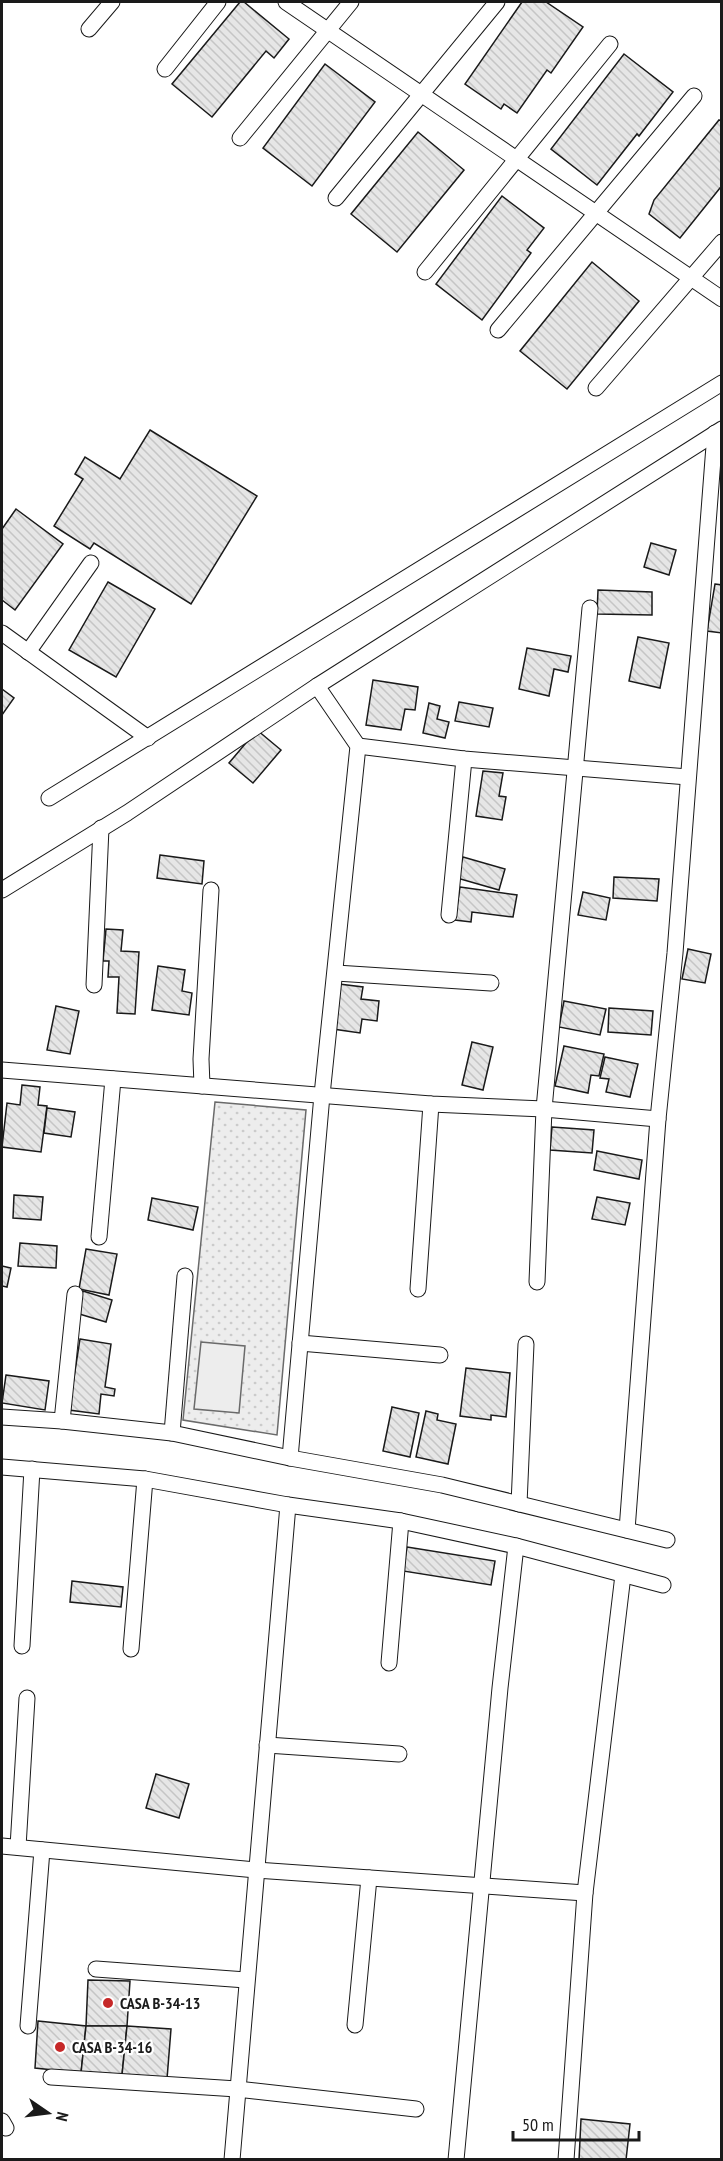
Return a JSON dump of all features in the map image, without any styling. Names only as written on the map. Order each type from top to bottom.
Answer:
[{"type":"street","points":[[89,29],[112,2]]},
{"type":"street","points":[[165,69],[218,2]]},
{"type":"street","points":[[286,2],[722,299]]},
{"type":"street","points":[[240,138],[351,2]]},
{"type":"street","points":[[336,198],[497,2]]},
{"type":"street","points":[[425,272],[610,44]]},
{"type":"street","points":[[498,330],[694,96]]},
{"type":"street","points":[[596,388],[722,242]]},
{"type":"street","points":[[49,798],[722,383]]},
{"type":"street","points":[[2,890],[127,813],[317,686],[718,431]]},
{"type":"street","points":[[627,1530],[658,1119],[675,953],[718,431]]},
{"type":"street","points":[[28,652],[91,563]]},
{"type":"street","points":[[537,1282],[544,1109],[590,608]]},
{"type":"street","points":[[2,633],[148,738]]},
{"type":"street","points":[[290,1458],[322,1095],[358,746],[317,686]]},
{"type":"street","points":[[358,746],[464,759],[688,777]]},
{"type":"street","points":[[448,915],[464,759]]},
{"type":"street","points":[[94,986],[101,828]]},
{"type":"street","points":[[202,1086],[201,1059],[211,890]]},
{"type":"street","points":[[336,973],[491,983]]},
{"type":"street","points":[[2,1070],[431,1104],[544,1109],[658,1119]]},
{"type":"street","points":[[99,1237],[113,1079]]},
{"type":"street","points":[[418,1289],[431,1104]]},
{"type":"street","points":[[172,1432],[185,1276]]},
{"type":"street","points":[[62,1420],[75,1294]]},
{"type":"street","points":[[300,1343],[441,1355]]},
{"type":"street","points":[[519,1503],[526,1344]]},
{"type":"street","points":[[2,1417],[62,1420],[172,1432],[290,1458],[442,1485],[667,1540]]},
{"type":"street","points":[[2,1467],[145,1479],[288,1505],[401,1521],[516,1545],[663,1585]]},
{"type":"street","points":[[22,1646],[32,1469]]},
{"type":"street","points":[[131,1649],[145,1479]]},
{"type":"street","points":[[232,2160],[288,1505]]},
{"type":"street","points":[[389,1663],[401,1521]]},
{"type":"street","points":[[456,2160],[500,1688],[516,1545]]},
{"type":"street","points":[[566,2160],[585,1893],[623,1575]]},
{"type":"street","points":[[18,1848],[27,1698]]},
{"type":"street","points":[[267,1745],[399,1754]]},
{"type":"street","points":[[2,1846],[256,1870],[585,1893]]},
{"type":"street","points":[[28,2026],[42,1850]]},
{"type":"street","points":[[355,2025],[369,1878]]},
{"type":"street","points":[[96,1969],[246,1980]]},
{"type":"street","points":[[51,2077],[237,2089],[416,2109]]},
{"type":"shaded area","points":[[215,1102],[306,1110],[277,1435],[183,1420]]},
{"type":"shaded area","points":[[201,1342],[245,1346],[239,1413],[194,1409]]},
{"type":"building","points":[[240,2],[244,2],[289,39],[274,58],[266,51],[212,117],[172,84]]},
{"type":"building","points":[[522,2],[546,2],[583,27],[551,73],[547,70],[517,113],[504,104],[501,109],[465,84]]},
{"type":"building","points":[[624,54],[673,92],[597,185],[551,149]]},
{"type":"building","points":[[325,64],[375,102],[312,186],[263,148]]},
{"type":"building","points":[[719,120],[722,121],[722,189],[720,188],[680,238],[649,214],[654,200]]},
{"type":"building","points":[[418,132],[464,170],[397,252],[351,214]]},
{"type":"building","points":[[502,196],[544,228],[527,250],[531,253],[482,320],[436,284]]},
{"type":"building","points":[[592,262],[639,301],[567,389],[520,351]]},
{"type":"building","points":[[150,430],[257,496],[191,604],[94,543],[90,549],[54,526],[83,479],[75,474],[85,457],[120,479]]},
{"type":"building","points":[[16,509],[63,544],[15,610],[2,600],[2,529]]},
{"type":"building","points":[[651,543],[676,550],[669,575],[644,567]]},
{"type":"building","points":[[108,582],[155,609],[116,677],[69,650]]},
{"type":"building","points":[[715,584],[722,585],[722,633],[707,631]]},
{"type":"building","points":[[598,590],[652,592],[652,615],[597,614]]},
{"type":"building","points":[[638,637],[669,643],[660,688],[629,681]]},
{"type":"building","points":[[527,648],[571,656],[568,672],[554,669],[549,696],[519,689]]},
{"type":"building","points":[[373,680],[418,687],[415,710],[405,709],[401,730],[366,725]]},
{"type":"building","points":[[2,689],[14,698],[2,715]]},
{"type":"building","points":[[459,702],[493,708],[489,727],[455,721]]},
{"type":"building","points":[[429,703],[440,706],[437,719],[449,722],[445,738],[423,733]]},
{"type":"building","points":[[257,730],[281,750],[253,783],[229,763]]},
{"type":"building","points":[[483,771],[503,773],[499,796],[506,797],[502,820],[476,816]]},
{"type":"building","points":[[160,855],[204,861],[202,884],[157,878]]},
{"type":"building","points":[[463,857],[505,869],[499,890],[457,878]]},
{"type":"building","points":[[614,877],[659,879],[657,901],[613,898]]},
{"type":"building","points":[[460,887],[517,895],[513,917],[472,912],[471,922],[455,920]]},
{"type":"building","points":[[583,892],[610,898],[606,920],[578,915]]},
{"type":"building","points":[[106,929],[123,930],[121,951],[139,952],[135,1014],[117,1013],[119,977],[108,977],[109,961],[103,961]]},
{"type":"building","points":[[688,949],[711,954],[705,983],[682,979]]},
{"type":"building","points":[[158,966],[185,970],[182,991],[192,993],[189,1015],[152,1010]]},
{"type":"building","points":[[339,984],[363,987],[361,999],[379,1001],[377,1021],[362,1019],[360,1033],[333,1029]]},
{"type":"building","points":[[564,1001],[606,1009],[600,1035],[559,1027]]},
{"type":"building","points":[[56,1006],[79,1011],[70,1054],[47,1050]]},
{"type":"building","points":[[609,1008],[653,1011],[651,1035],[608,1032]]},
{"type":"building","points":[[472,1042],[493,1047],[483,1090],[462,1085]]},
{"type":"building","points":[[564,1046],[604,1054],[599,1076],[591,1075],[588,1093],[555,1086]]},
{"type":"building","points":[[605,1057],[638,1064],[630,1097],[606,1092],[609,1079],[600,1078]]},
{"type":"building","points":[[22,1085],[40,1087],[38,1105],[47,1106],[41,1152],[2,1147],[7,1103],[20,1105]]},
{"type":"building","points":[[47,1108],[75,1112],[71,1137],[44,1133]]},
{"type":"building","points":[[552,1127],[594,1130],[592,1153],[550,1150]]},
{"type":"building","points":[[597,1151],[642,1160],[639,1179],[594,1170]]},
{"type":"building","points":[[14,1195],[43,1197],[41,1220],[13,1218]]},
{"type":"building","points":[[597,1197],[630,1203],[625,1225],[592,1219]]},
{"type":"building","points":[[152,1198],[198,1207],[193,1230],[148,1220]]},
{"type":"building","points":[[20,1243],[57,1246],[56,1268],[18,1266]]},
{"type":"building","points":[[86,1249],[117,1254],[109,1295],[79,1289]]},
{"type":"building","points":[[2,1266],[11,1268],[7,1287],[2,1286]]},
{"type":"building","points":[[83,1291],[112,1300],[106,1322],[76,1313]]},
{"type":"building","points":[[80,1339],[111,1344],[105,1387],[115,1389],[114,1396],[101,1394],[99,1414],[69,1410]]},
{"type":"building","points":[[466,1368],[510,1373],[506,1417],[491,1415],[491,1420],[460,1416]]},
{"type":"building","points":[[6,1375],[49,1381],[45,1410],[2,1403]]},
{"type":"building","points":[[392,1407],[419,1413],[410,1457],[383,1451]]},
{"type":"building","points":[[426,1411],[438,1414],[437,1420],[456,1424],[448,1464],[416,1457]]},
{"type":"building","points":[[407,1547],[495,1561],[491,1585],[403,1571]]},
{"type":"building","points":[[72,1581],[123,1587],[121,1607],[70,1602]]},
{"type":"building","points":[[156,1774],[189,1784],[179,1818],[146,1808]]},
{"type":"building","name":"CASA B-34-13","points":[[88,1980],[130,1981],[127,2026],[86,2026]]},
{"type":"building","name":"CASA B-34-16","points":[[38,2021],[86,2026],[81,2073],[35,2068]]},
{"type":"building","points":[[86,2026],[127,2026],[122,2075],[81,2073]]},
{"type":"building","points":[[127,2026],[171,2029],[167,2079],[122,2075]]},
{"type":"building","points":[[581,2119],[630,2124],[626,2160],[579,2160]]},
{"type":"place","name":"CASA B-34-13","points":[[108,2003]]},
{"type":"place","name":"CASA B-34-16","points":[[60,2047]]}]
